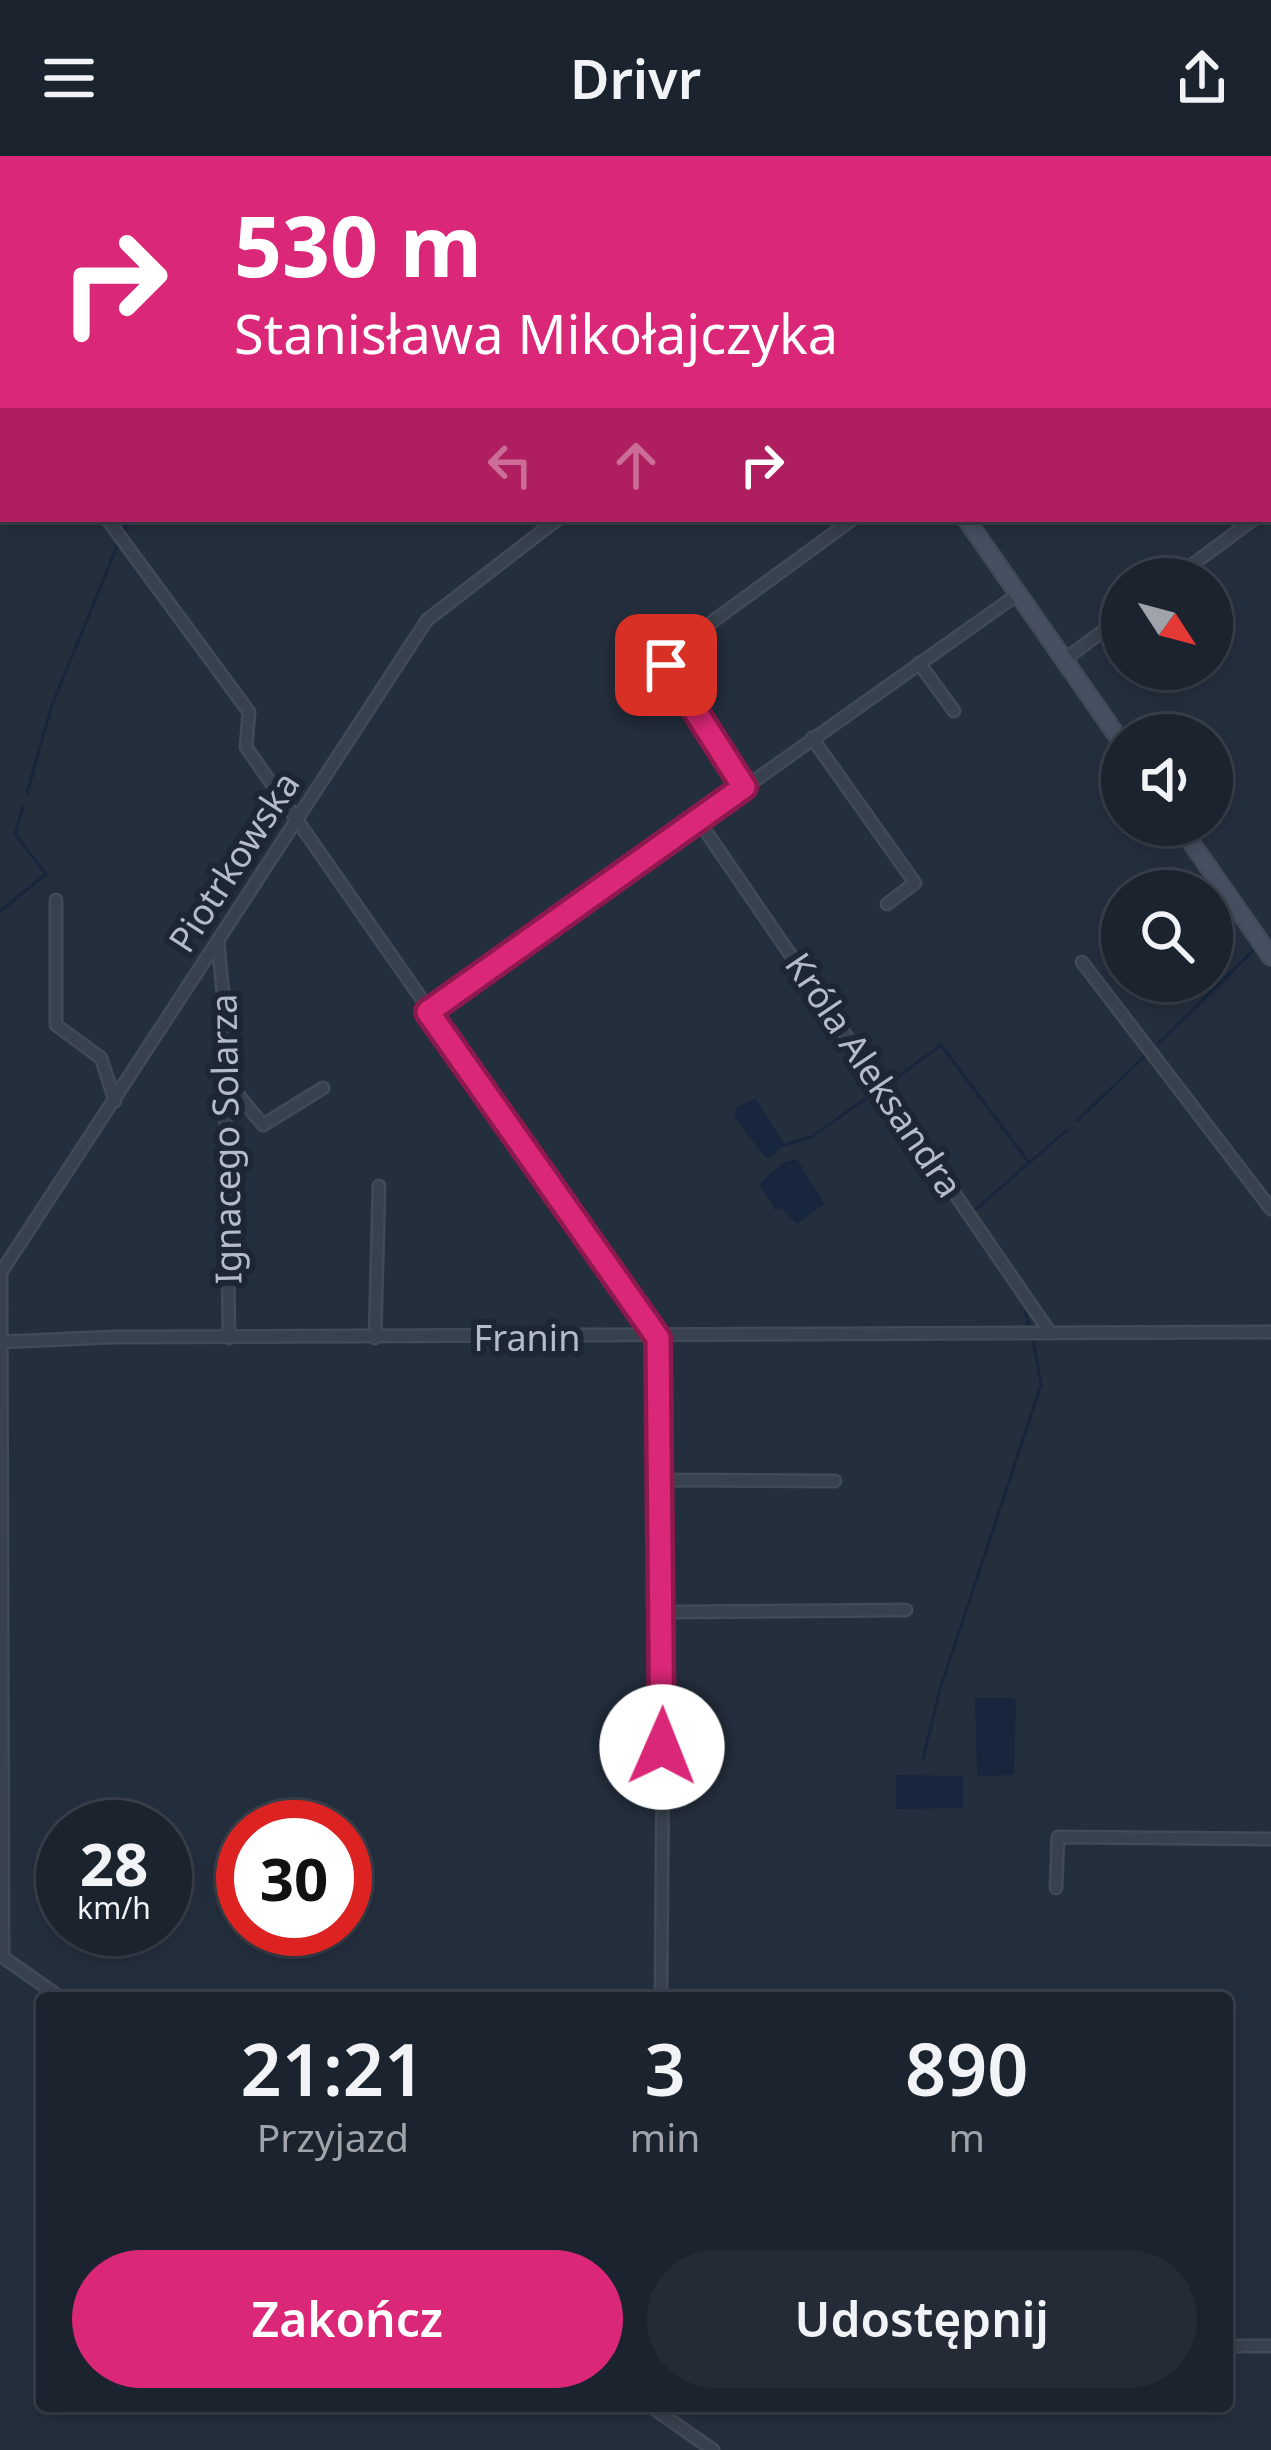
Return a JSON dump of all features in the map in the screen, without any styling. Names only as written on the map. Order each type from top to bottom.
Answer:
[{"type":"street","points":[[109,522],[249,712],[246,747],[658,1338],[664,1612],[661,1992]]},
{"type":"street","name":"Piotrkowska","points":[[0,1273],[427,620],[554,522]]},
{"type":"street","points":[[744,787],[670,678],[670,652],[849,522]]},
{"type":"street","points":[[968,522],[1102,714]]},
{"type":"street","points":[[1202,558],[1251,522]]},
{"type":"street","points":[[428,1012],[1018,594]]},
{"type":"street","points":[[1064,660],[1101,633]]},
{"type":"street","points":[[919,663],[954,711]]},
{"type":"street","points":[[812,738],[915,883],[887,904]]},
{"type":"street","name":"Króla Aleksandra","points":[[698,820],[1049,1331]]},
{"type":"street","points":[[1194,846],[1271,957]]},
{"type":"street","points":[[56,900],[56,1024],[101,1058],[116,1101]]},
{"type":"street","name":"Ignacego Solarza","points":[[218,942],[229,1338]]},
{"type":"street","points":[[1082,962],[1271,1209]]},
{"type":"street","points":[[224,1077],[263,1125],[323,1088]]},
{"type":"street","points":[[375,1338],[379,1186]]},
{"type":"street","points":[[0,1273],[2,1960],[52,1992]]},
{"type":"street","name":"Franin","points":[[0,1342],[1271,1332]]},
{"type":"street","points":[[661,1480],[835,1481]]},
{"type":"street","points":[[664,1612],[906,1610]]},
{"type":"street","points":[[1056,1888],[1058,1837],[1271,1839]]},
{"type":"street","points":[[1233,2346],[1271,2346]]},
{"type":"street","points":[[664,2412],[712,2450]]},
{"type":"water","points":[[755,1098],[785,1145],[767,1159],[734,1117],[736,1107]]},
{"type":"water","points":[[797,1159],[824,1204],[797,1224],[781,1208],[775,1210],[759,1184],[784,1162]]},
{"type":"water","points":[[975,1698],[1014,1698],[1014,1775],[977,1776]]},
{"type":"water","points":[[896,1775],[963,1776],[963,1808],[896,1809]]},
{"type":"waterway","points":[[125,529],[128,522]]},
{"type":"waterway","points":[[27,793],[52,705],[118,544]]},
{"type":"waterway","points":[[0,911],[46,874],[15,834],[23,807]]},
{"type":"waterway","points":[[1159,1043],[1256,948]]},
{"type":"waterway","points":[[888,1084],[941,1045],[1030,1164]]},
{"type":"waterway","points":[[1077,1121],[1147,1054]]},
{"type":"waterway","points":[[785,1145],[811,1137],[877,1091]]},
{"type":"waterway","points":[[976,1209],[1067,1130]]},
{"type":"waterway","points":[[1025,1313],[1029,1325]]},
{"type":"waterway","points":[[923,1759],[940,1689],[1041,1385],[1033,1339]]},
{"type":"route","points":[[662,1747],[658,1338],[428,1012],[744,787],[670,678],[666,665]]}]
